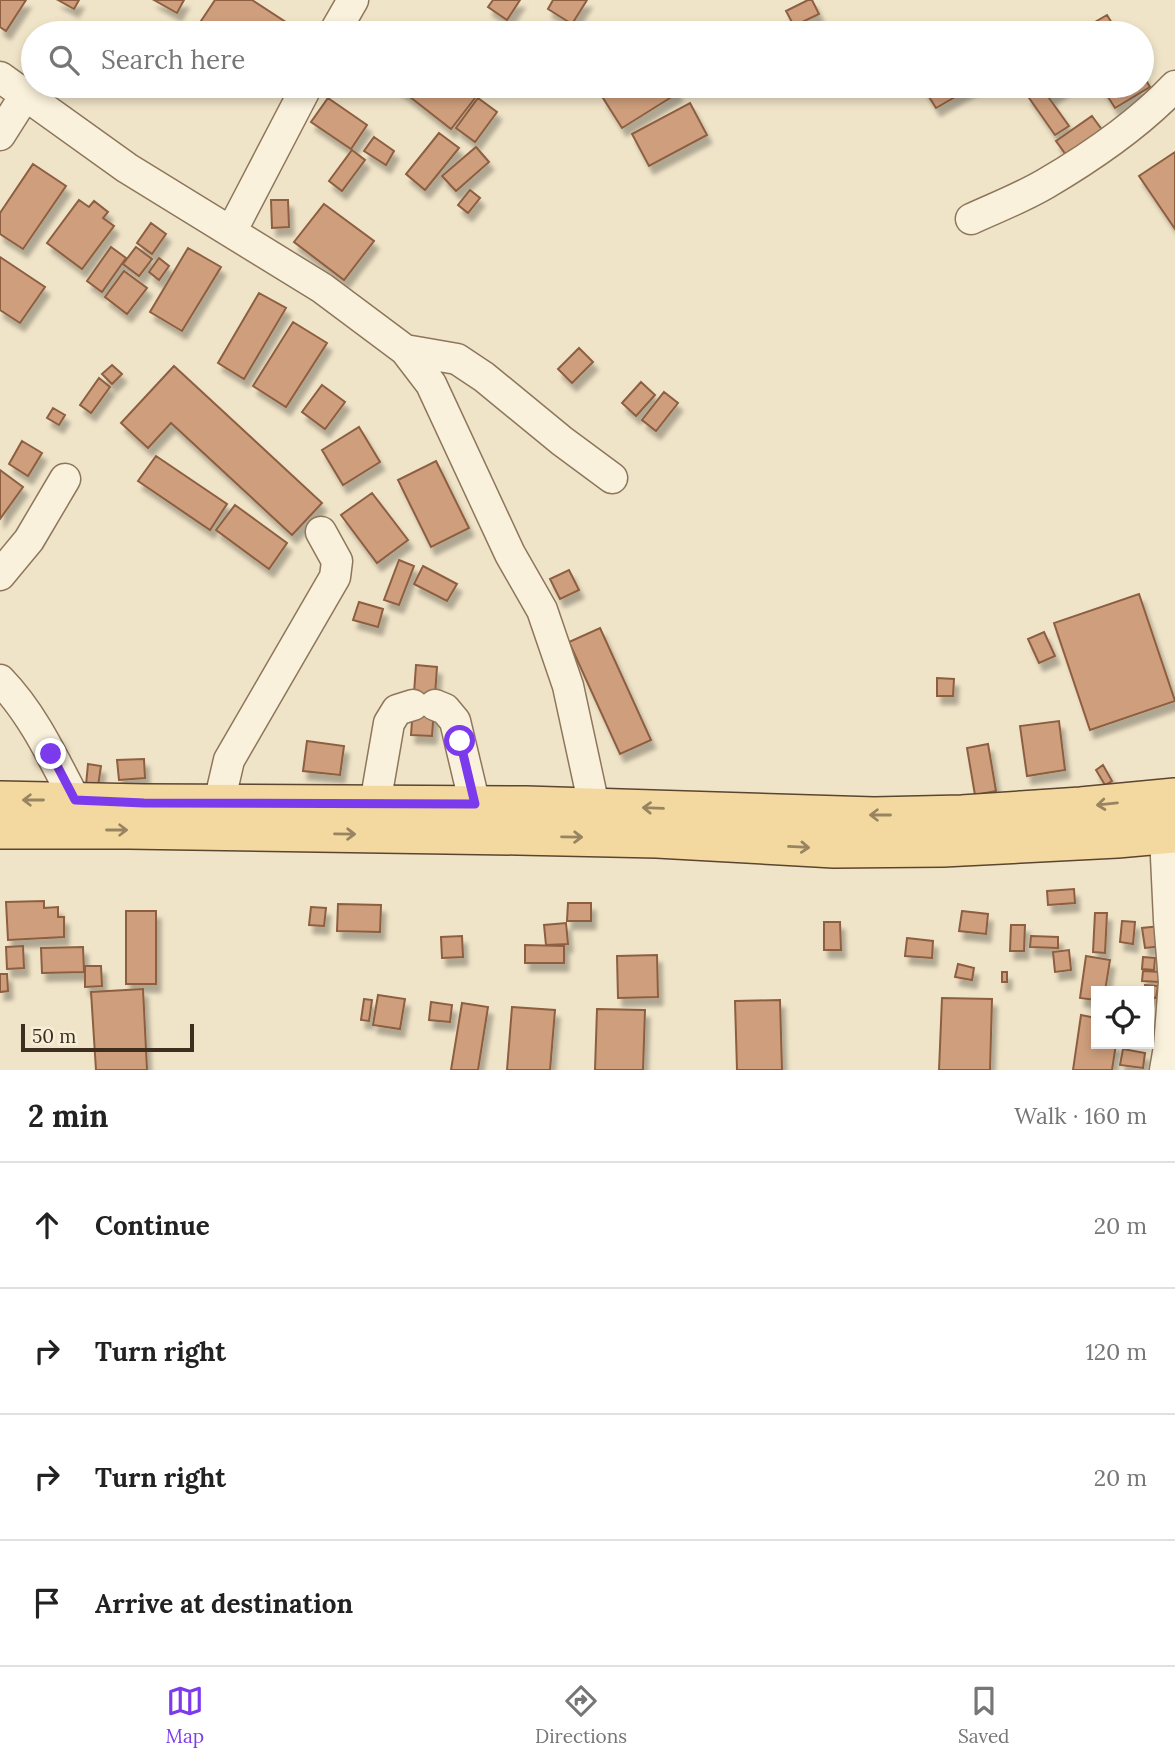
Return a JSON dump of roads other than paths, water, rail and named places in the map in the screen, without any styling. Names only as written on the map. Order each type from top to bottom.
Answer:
[{"type":"main road","points":[[0,800],[594,806],[874,816],[962,814],[1175,797]]},
{"type":"main road","points":[[0,830],[657,839],[835,849],[943,848],[1170,835]]},
{"type":"street","points":[[0,76],[21,91]]},
{"type":"street","points":[[971,219],[1043,185],[1105,145],[1175,86]]},
{"type":"street","points":[[0,135],[23,98]]},
{"type":"street","points":[[31,98],[127,168],[322,288],[405,350],[431,384],[510,554],[542,610],[568,685],[594,806]]},
{"type":"street","points":[[231,232],[301,98]]},
{"type":"street","points":[[405,350],[457,359],[484,377],[612,478]]},
{"type":"street","points":[[0,575],[29,540],[65,479]]},
{"type":"street","points":[[219,803],[229,760],[334,576],[337,561],[321,532]]},
{"type":"street","points":[[0,680],[12,692],[39,731],[75,800]]},
{"type":"street","points":[[375,804],[389,723],[397,710],[424,705],[445,709],[454,720],[475,804]]},
{"type":"street","points":[[1165,1070],[1174,982],[1169,920],[1170,835]]}]
